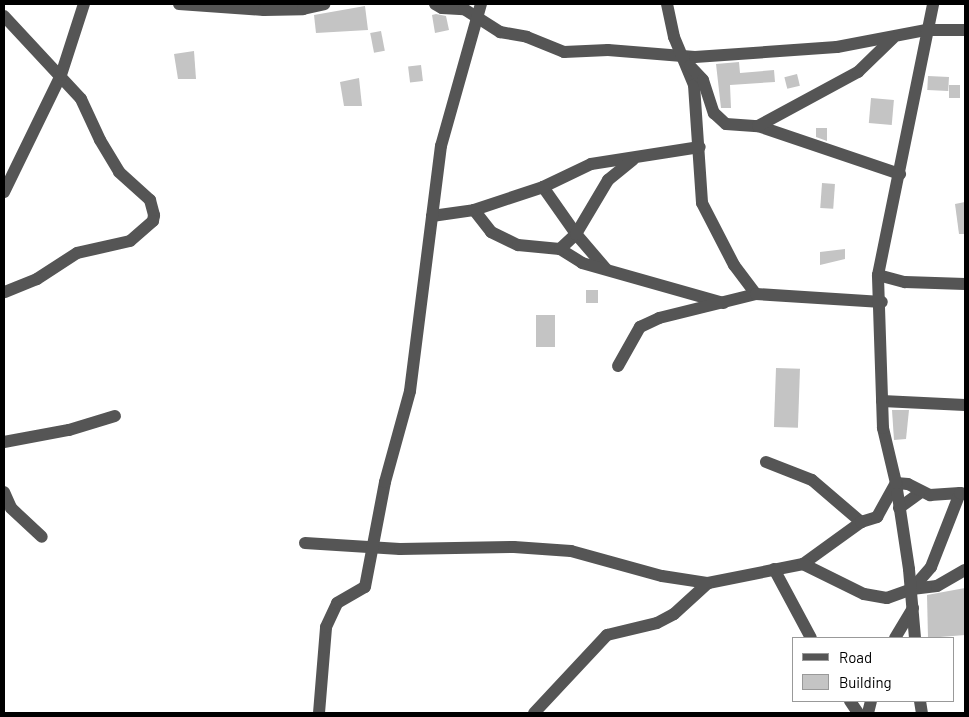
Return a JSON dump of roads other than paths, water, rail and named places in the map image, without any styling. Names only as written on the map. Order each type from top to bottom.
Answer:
[{"type":"street","points":[[4,192],[61,75],[84,4]]},
{"type":"street","points":[[179,4],[264,10],[303,9],[324,4]]},
{"type":"street","points":[[435,4],[442,8],[464,9],[500,32],[527,37],[564,52],[608,50],[682,56],[798,51],[893,38],[926,30],[965,30]]},
{"type":"street","points":[[319,713],[326,628],[336,603],[365,587],[385,482],[410,391],[441,146],[481,4]]},
{"type":"street","points":[[667,4],[682,56],[694,85],[700,148],[702,203],[734,265],[756,294]]},
{"type":"street","points":[[915,637],[912,589],[896,483],[883,428],[878,340],[882,302],[878,275],[900,174],[926,30],[933,4]]},
{"type":"street","points":[[4,16],[61,75],[81,99],[100,140],[119,172],[150,200],[153,220],[130,241],[76,253],[37,279],[4,292]]},
{"type":"street","points":[[758,126],[858,72],[893,38]]},
{"type":"street","points":[[682,56],[703,80],[714,113],[726,124],[758,126],[900,174]]},
{"type":"street","points":[[432,216],[474,210],[543,187],[591,164],[700,148]]},
{"type":"street","points":[[560,249],[576,234],[608,180],[638,157]]},
{"type":"street","points":[[543,187],[576,234],[606,269]]},
{"type":"street","points":[[474,210],[491,232],[518,245],[560,249],[582,263],[646,283],[685,290],[723,303]]},
{"type":"street","points":[[878,275],[905,282],[965,284]]},
{"type":"street","points":[[618,366],[640,327],[659,318],[756,294],[882,302]]},
{"type":"street","points":[[882,401],[965,405]]},
{"type":"street","points":[[4,442],[69,430],[115,416]]},
{"type":"street","points":[[766,462],[812,480],[861,522]]},
{"type":"street","points":[[305,543],[373,546],[514,547],[571,551],[662,576],[708,583],[804,564],[861,522],[877,517],[896,483]]},
{"type":"street","points":[[896,483],[908,484],[920,492],[930,495],[963,494],[931,567],[912,589]]},
{"type":"street","points":[[4,492],[11,508],[42,537]]},
{"type":"street","points":[[899,508],[920,492]]},
{"type":"street","points":[[804,564],[864,594],[887,598],[912,589],[937,586],[965,570]]},
{"type":"street","points":[[774,569],[810,637]]},
{"type":"street","points":[[534,713],[607,634],[657,623],[674,614],[708,583]]},
{"type":"street","points":[[896,637],[913,608]]},
{"type":"street","points":[[851,702],[858,713]]}]
